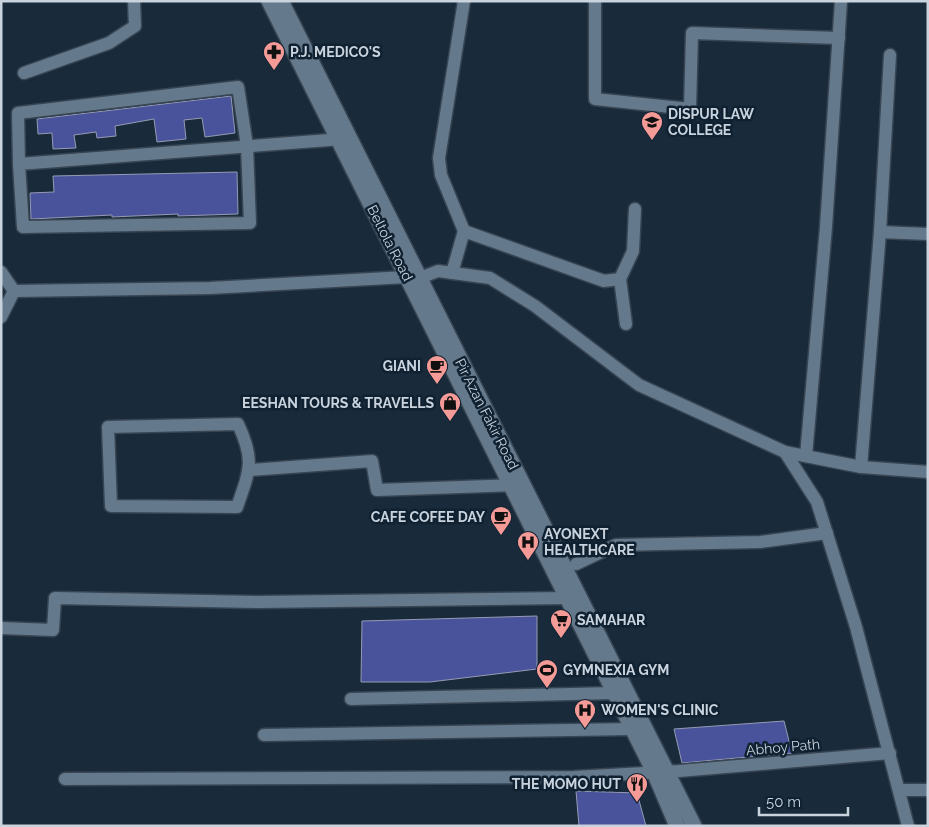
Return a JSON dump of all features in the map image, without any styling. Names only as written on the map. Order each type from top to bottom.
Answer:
[{"type":"main road","name":"Beltola Road","points":[[269,1],[338,139],[413,277]]},
{"type":"main road","name":"Pir Azan Fakir Road","points":[[282,1],[413,277],[517,485],[694,826]]},
{"type":"main road","name":"Pir Azan Fakir Road","points":[[517,485],[567,598],[632,729],[667,771],[677,826]]},
{"type":"street","points":[[24,73],[109,43],[135,26],[134,1]]},
{"type":"street","points":[[452,273],[464,231],[441,175],[439,158],[464,1]]},
{"type":"street","points":[[595,1],[595,99],[690,109],[692,33],[839,38]]},
{"type":"street","points":[[806,456],[826,227],[841,1]]},
{"type":"street","points":[[861,467],[880,232],[890,55]]},
{"type":"street","points":[[238,87],[247,146],[250,223],[23,227],[19,164],[18,113],[238,87]]},
{"type":"street","points":[[19,164],[338,139]]},
{"type":"street","points":[[626,324],[620,279],[633,251],[635,209]]},
{"type":"street","points":[[464,231],[604,281],[620,279]]},
{"type":"street","points":[[880,232],[928,234]]},
{"type":"street","points":[[14,291],[210,288],[413,277],[438,270],[490,278],[535,306],[639,385],[785,452],[861,467],[928,472]]},
{"type":"street","points":[[1,272],[14,291]]},
{"type":"street","points":[[1,317],[14,291]]},
{"type":"street","points":[[238,424],[248,444],[250,470],[237,506],[111,506],[108,427],[238,424]]},
{"type":"street","points":[[785,452],[817,502],[856,627],[908,826]]},
{"type":"street","points":[[250,470],[372,461],[377,490],[517,485]]},
{"type":"street","points":[[576,564],[616,544],[760,542],[827,533]]},
{"type":"street","points":[[1,628],[53,630],[55,598],[258,602],[567,598]]},
{"type":"street","points":[[351,698],[614,693]]},
{"type":"street","points":[[264,735],[632,729]]},
{"type":"street","name":"Abhoy Path","points":[[65,779],[546,777],[667,771],[890,753]]},
{"type":"street","points":[[900,790],[928,790]]},
{"type":"building","points":[[231,96],[235,133],[205,137],[202,118],[184,120],[186,139],[157,142],[154,119],[115,126],[116,136],[97,138],[96,132],[74,135],[76,148],[53,149],[52,133],[38,134],[37,119]]},
{"type":"building","points":[[237,172],[238,214],[112,217],[112,215],[31,219],[30,193],[54,192],[53,176]]},
{"type":"building","points":[[537,616],[537,669],[430,682],[361,682],[362,621]]},
{"type":"building","points":[[784,721],[792,753],[682,763],[674,729]]},
{"type":"building","points":[[576,791],[637,793],[646,826],[579,826]]},
{"type":"place","name":"P.J. MEDICO'S","points":[[274,71]]},
{"type":"place","name":"DISPUR LAW COLLEGE","points":[[652,141]]},
{"type":"place","name":"GIANI","points":[[437,385]]},
{"type":"place","name":"EESHAN TOURS & TRAVELLS","points":[[450,422]]},
{"type":"place","name":"CAFE COFEE DAY","points":[[501,536]]},
{"type":"place","name":"AYONEXT HEALTHCARE","points":[[528,561]]},
{"type":"place","name":"SAMAHAR","points":[[561,639]]},
{"type":"place","name":"GYMNEXIA GYM","points":[[547,689]]},
{"type":"place","name":"WOMEN'S CLINIC","points":[[585,729]]},
{"type":"place","name":"THE MOMO HUT","points":[[637,803]]}]
